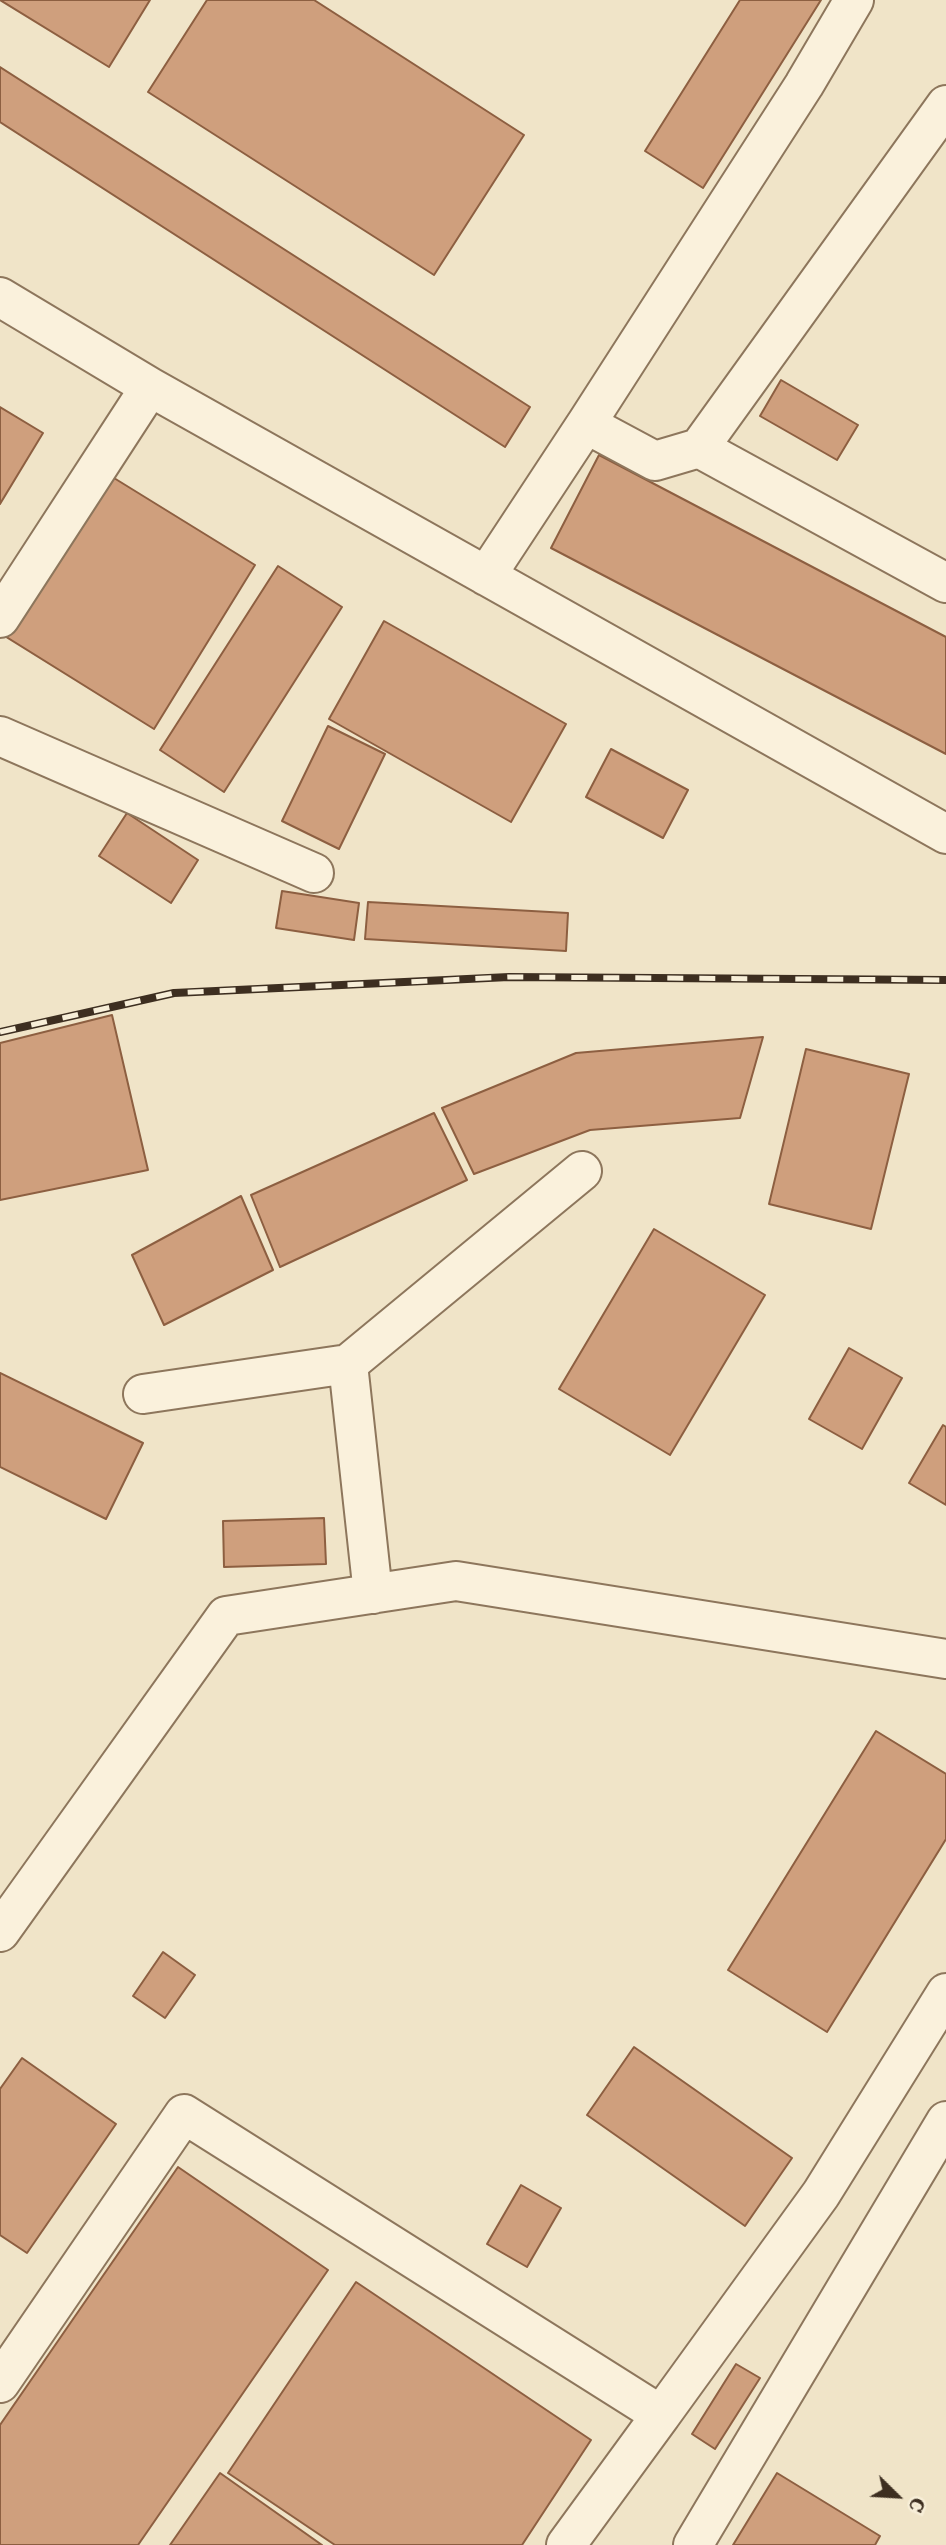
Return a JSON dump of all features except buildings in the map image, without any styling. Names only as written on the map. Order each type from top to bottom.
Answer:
[{"type":"street","points":[[486,576],[804,85],[854,0]]},
{"type":"street","points":[[586,424],[655,461],[699,448],[946,105]]},
{"type":"street","points":[[0,297],[150,387],[946,834]]},
{"type":"street","points":[[4,601],[150,387]]},
{"type":"street","points":[[699,448],[946,583]]},
{"type":"street","points":[[0,736],[314,873]]},
{"type":"street","points":[[142,1394],[348,1364],[582,1171]]},
{"type":"street","points":[[348,1364],[373,1594]]},
{"type":"street","points":[[0,1932],[226,1616],[456,1581],[946,1659]]},
{"type":"street","points":[[566,2545],[821,2194],[946,1993]]},
{"type":"street","points":[[0,2383],[184,2114],[661,2415]]},
{"type":"street","points":[[693,2545],[946,2122]]},
{"type":"railway","points":[[0,1032],[174,993],[509,977],[946,980]]}]
